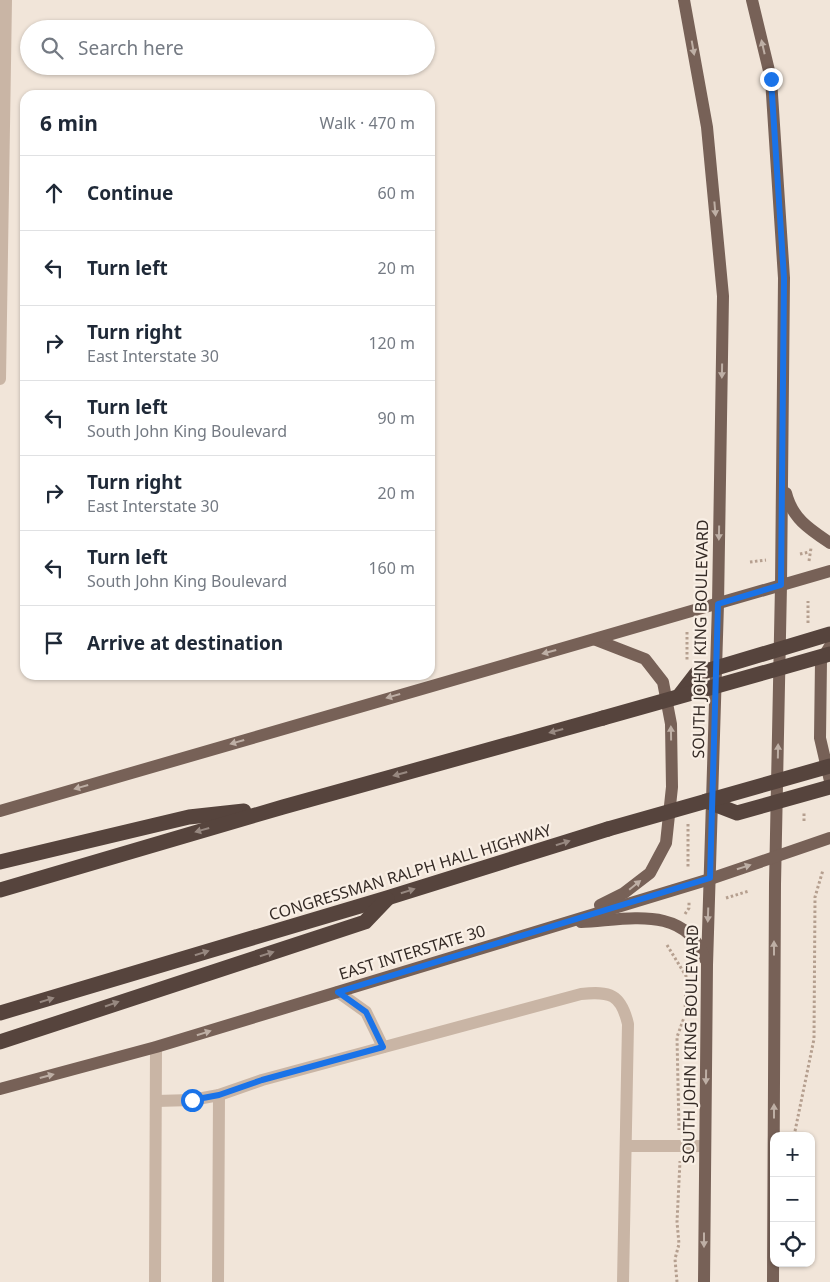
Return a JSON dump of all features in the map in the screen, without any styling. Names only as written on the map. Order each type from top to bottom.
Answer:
[{"type":"highway","points":[[679,696],[696,674],[830,634]]},
{"type":"highway","points":[[0,890],[283,807],[830,654]]},
{"type":"highway","name":"CONGRESSMAN RALPH HALL HIGHWAY","points":[[0,1014],[387,898],[608,829],[830,766]]},
{"type":"highway","points":[[706,801],[737,813],[830,787]]},
{"type":"highway","points":[[0,862],[188,817],[283,807]]},
{"type":"highway","points":[[0,1042],[366,922],[387,898]]},
{"type":"main road","name":"SOUTH JOHN KING BOULEVARD","points":[[684,0],[707,127],[723,296],[718,604],[707,965],[704,1282]]},
{"type":"main road","points":[[752,0],[771,79],[784,278],[781,585],[775,857],[773,1282]]},
{"type":"main road","points":[[782,476],[789,506],[802,524],[830,543]]},
{"type":"main road","points":[[0,811],[488,668],[596,640],[830,571]]},
{"type":"main road","points":[[561,923],[624,893],[650,873],[666,843],[672,787],[671,724],[663,682],[645,659],[596,640]]},
{"type":"main road","points":[[830,646],[821,661],[820,738],[830,781]]},
{"type":"main road","name":"EAST INTERSTATE 30","points":[[0,1089],[156,1047],[338,992],[710,878],[830,838]]},
{"type":"main road","points":[[561,923],[647,918],[666,920],[688,933],[699,943],[707,965]]},
{"type":"lane","points":[[0,380],[6,0]]},
{"type":"lane","points":[[338,992],[366,1012],[383,1047]]},
{"type":"lane","points":[[156,1101],[192,1100],[219,1095],[262,1080],[581,994],[601,992],[614,996],[624,1006],[628,1024],[623,1282]]},
{"type":"lane","points":[[155,1282],[156,1047]]},
{"type":"lane","points":[[218,1282],[219,1095]]},
{"type":"lane","points":[[626,1146],[705,1146]]},
{"type":"path","points":[[800,554],[809,552]]},
{"type":"path","points":[[750,562],[766,560]]},
{"type":"path","points":[[795,1132],[814,1039],[815,896],[823,870]]},
{"type":"path","points":[[726,898],[749,891]]},
{"type":"path","points":[[682,919],[688,908],[688,898]]},
{"type":"path","points":[[667,945],[686,976],[685,1015],[677,1037],[680,1179],[677,1222],[679,1244],[675,1260],[677,1282]]},
{"type":"route","points":[[192,1100],[219,1095],[262,1080],[383,1047],[366,1012],[338,992],[710,878],[718,604],[781,585],[784,278],[771,79]]}]
